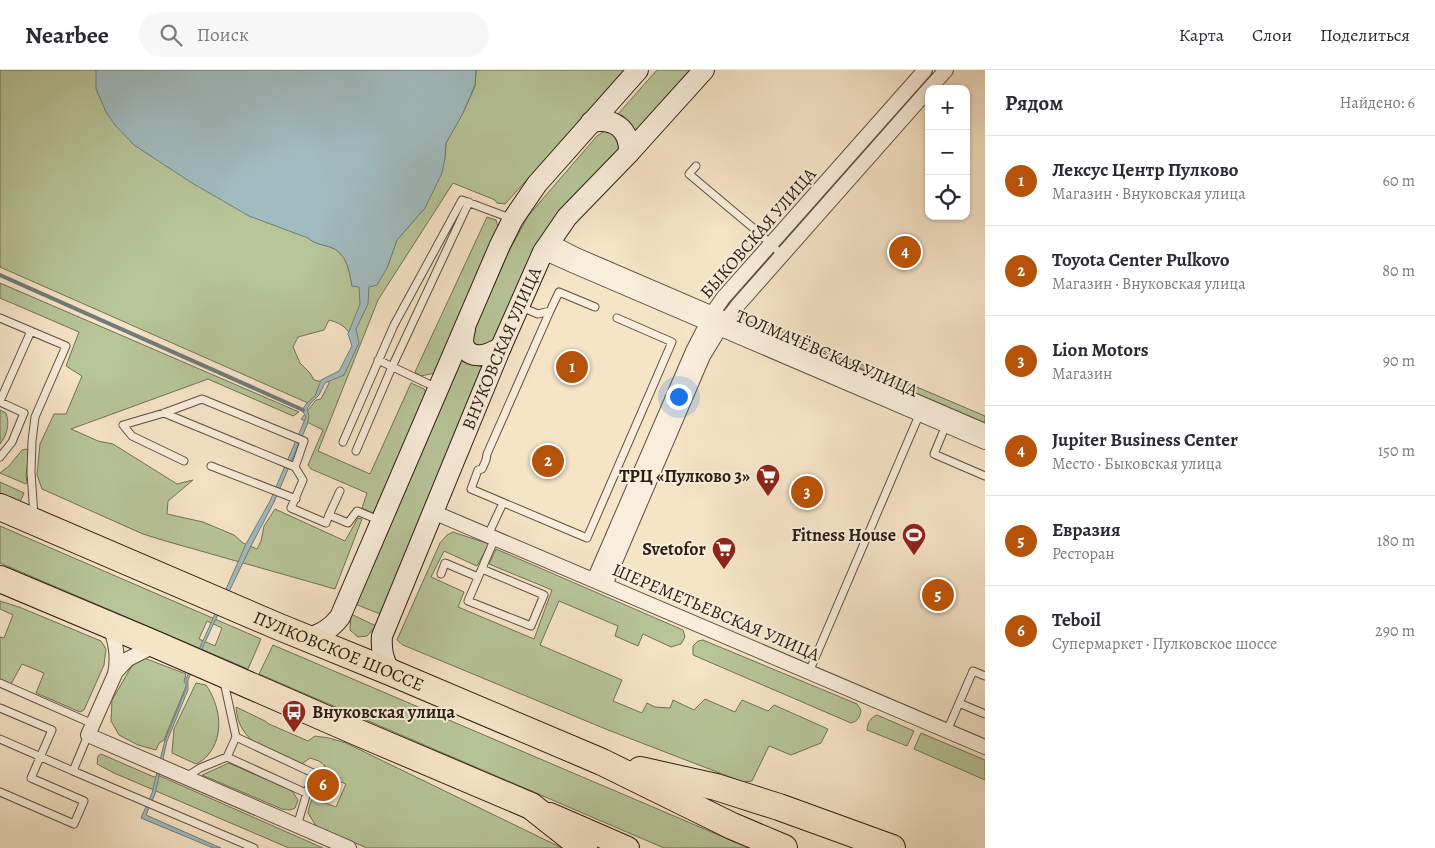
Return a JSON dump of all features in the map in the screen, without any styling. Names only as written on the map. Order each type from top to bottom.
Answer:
[{"type":"highway","name":"ПУЛКОВСКОЕ ШОССЕ","points":[[0,507],[602,762],[732,826],[784,848]]},
{"type":"highway","points":[[0,579],[110,624],[531,806],[584,848]]},
{"type":"highway","points":[[602,762],[716,787],[779,807],[892,848]]},
{"type":"main road","points":[[531,806],[628,848]]},
{"type":"street","points":[[308,638],[322,633],[333,626],[340,617],[500,245],[513,219],[537,184],[638,70]]},
{"type":"street","name":"ВНУКОВСКАЯ УЛИЦА","points":[[390,672],[383,659],[381,649],[382,636],[519,305],[546,246],[567,217],[629,154],[704,70]]},
{"type":"street","name":"БЫКОВСКАЯ УЛИЦА","points":[[717,321],[724,298],[925,70]]},
{"type":"street","name":"БЫКОВСКАЯ УЛИЦА","points":[[933,85],[946,70]]},
{"type":"street","name":"БЫКОВСКАЯ УЛИЦА","points":[[599,583],[693,351],[717,321],[782,255],[925,94]]},
{"type":"street","points":[[591,122],[600,120],[616,124],[627,137],[629,154]]},
{"type":"street","name":"ТОЛМАЧЁВСКАЯ УЛИЦА","points":[[546,246],[572,265],[717,321],[922,409],[985,431]]},
{"type":"street","points":[[465,330],[463,345],[472,353],[487,355],[501,348]]},
{"type":"street","name":"ТОЛМАЧЁВСКАЯ УЛИЦА","points":[[922,409],[946,425],[985,442]]},
{"type":"street","name":"ШЕРЕМЕТЬЕВСКАЯ УЛИЦА","points":[[432,512],[985,748]]},
{"type":"street","points":[[110,624],[116,644],[117,664],[115,674],[91,729],[186,777],[349,848]]},
{"type":"street","points":[[115,674],[128,659],[157,645]]},
{"type":"lane","points":[[696,166],[690,174],[782,255]]},
{"type":"lane","points":[[343,442],[394,325],[462,200],[513,219]]},
{"type":"lane","points":[[356,451],[392,367],[469,202]]},
{"type":"lane","points":[[595,307],[559,292],[482,469],[478,470],[470,489],[587,538],[672,342],[617,318]]},
{"type":"lane","points":[[519,305],[538,314],[550,311]]},
{"type":"lane","points":[[0,318],[66,346],[35,417],[31,472],[35,521]]},
{"type":"lane","points":[[31,332],[0,402],[35,417]]},
{"type":"lane","points":[[378,360],[439,389]]},
{"type":"lane","points":[[184,461],[132,436],[123,425],[202,399],[304,441],[294,467]]},
{"type":"lane","points":[[809,672],[922,409]]},
{"type":"lane","points":[[0,457],[12,442],[24,413]]},
{"type":"lane","points":[[164,413],[294,467],[303,480],[291,508],[326,523],[340,491]]},
{"type":"lane","points":[[946,425],[934,454],[985,476]]},
{"type":"lane","points":[[211,466],[296,499]]},
{"type":"lane","points":[[482,569],[544,595],[531,626],[468,601],[482,569],[503,503]]},
{"type":"lane","points":[[330,515],[348,523],[357,511],[381,521]]},
{"type":"lane","points":[[441,574],[445,563],[478,577]]},
{"type":"lane","points":[[947,731],[974,671],[985,676]]},
{"type":"lane","points":[[220,672],[227,693],[236,737],[227,758]]},
{"type":"lane","points":[[0,683],[91,729],[73,771]]},
{"type":"lane","points":[[959,703],[985,714]]},
{"type":"lane","points":[[0,708],[52,730],[31,778],[84,801],[74,824],[0,792]]},
{"type":"lane","points":[[236,737],[315,774],[313,777]]},
{"type":"lane","points":[[0,739],[254,848]]},
{"type":"lane","points":[[186,777],[200,768],[227,758],[307,791],[298,826]]},
{"type":"green space","points":[[0,70],[96,70],[311,240],[340,253],[350,274],[352,286],[387,268],[397,240],[425,208],[445,158],[446,143],[463,113],[475,86],[476,70],[626,70],[505,204],[497,203],[495,200],[453,183],[378,300],[318,451],[370,474],[411,383],[424,389],[428,395],[373,513],[362,508],[367,493],[311,469],[308,465],[323,430],[301,419],[316,400],[321,399],[329,379],[341,373],[355,346],[349,332],[343,326],[329,320],[324,330],[298,337],[293,347],[300,363],[314,380],[323,382],[316,396],[308,403],[0,267]]},
{"type":"green space","points":[[657,70],[694,70],[638,133],[617,115]]},
{"type":"green space","points":[[609,130],[619,140],[621,149],[496,344],[475,347],[473,341],[475,328],[509,251],[528,216],[597,136]]},
{"type":"green space","points":[[487,217],[496,220],[498,227],[435,373],[421,376],[415,372]]},
{"type":"green space","points":[[0,283],[299,412],[293,416],[208,379],[71,429],[98,441],[113,444],[177,484],[193,480],[168,501],[167,514],[203,522],[234,535],[243,543],[257,549],[264,526],[275,509],[345,541],[358,518],[362,519],[335,589],[143,534],[42,489],[37,475],[40,444],[54,414],[66,414],[82,376],[66,366],[79,332],[0,298]]},
{"type":"green space","points":[[759,319],[870,368],[869,372],[760,322]]},
{"type":"green space","points":[[461,358],[484,368],[380,614],[355,604]]},
{"type":"green space","points":[[891,376],[985,416],[985,424],[892,384]]},
{"type":"green space","points":[[0,410],[6,413],[8,425],[0,444]]},
{"type":"green space","points":[[22,450],[29,450],[26,484],[0,473],[9,466]]},
{"type":"green space","points":[[0,482],[24,493],[20,502],[0,493]]},
{"type":"green space","points":[[0,526],[261,639],[248,669],[0,563]],"holes":[[[207,621],[222,628],[215,646],[199,639]]]},
{"type":"green space","points":[[453,532],[489,544],[477,566],[444,551],[431,577],[464,592],[458,607],[534,639],[552,590],[489,564],[496,549],[683,630],[685,637],[681,644],[671,647],[643,634],[638,646],[615,636],[618,626],[559,601],[540,645],[622,680],[613,701],[642,713],[647,703],[655,707],[670,708],[673,700],[694,710],[705,699],[735,712],[742,700],[768,711],[774,705],[828,729],[821,743],[791,755],[769,746],[752,781],[743,782],[608,730],[403,645],[397,640],[440,543],[447,535]]},
{"type":"green space","points":[[0,601],[101,641],[106,649],[104,665],[84,710],[80,712],[36,693],[44,673],[22,664],[11,684],[0,679],[0,637],[4,638],[13,615],[0,609]]},
{"type":"green space","points":[[351,614],[376,626],[367,636],[358,637],[350,630]]},
{"type":"green space","points":[[703,640],[857,704],[861,710],[859,717],[851,723],[693,655],[693,646],[698,641]]},
{"type":"green space","points":[[273,645],[749,848],[664,848],[259,674]]},
{"type":"green space","points":[[144,658],[186,674],[184,682],[187,684],[164,740],[159,743],[156,750],[138,745],[119,735],[111,721],[112,700],[130,669],[137,660]]},
{"type":"green space","points":[[196,683],[206,685],[211,693],[219,720],[219,729],[217,738],[208,755],[196,764],[172,753],[174,729]]},
{"type":"green space","points":[[236,707],[308,741],[315,736],[346,743],[562,848],[367,848],[316,826],[308,813],[313,798],[336,807],[346,784],[325,775],[325,766],[319,761],[310,758],[299,766],[258,745],[243,730],[238,720]]},
{"type":"green space","points":[[877,715],[914,731],[907,746],[867,730],[870,721]]},
{"type":"green space","points":[[921,733],[985,760],[985,780],[914,749]]},
{"type":"green space","points":[[101,754],[154,777],[160,776],[323,848],[289,848],[114,773],[97,764],[98,756]]},
{"type":"green space","points":[[229,763],[292,791],[298,800],[295,808],[290,810],[282,809],[202,775]]},
{"type":"water","points":[[96,70],[476,70],[475,85],[463,113],[446,143],[442,173],[425,208],[397,240],[387,268],[377,285],[369,287],[368,304],[356,329],[359,343],[344,375],[325,383],[319,395],[307,409],[309,416],[307,425],[274,502],[251,546],[188,680],[188,690],[167,741],[155,794],[146,815],[221,848],[213,848],[141,818],[152,793],[165,740],[186,689],[186,679],[246,544],[270,501],[306,417],[302,410],[315,396],[321,380],[339,371],[352,346],[348,334],[360,304],[359,287],[352,286],[344,258],[336,250],[249,216],[192,183],[134,145],[115,125],[106,112],[96,89]]},
{"type":"waterway","points":[[0,275],[303,410]]},
{"type":"place","name":"Jupiter Business Center","points":[[905,252]]},
{"type":"place","name":"Лексус Центр Пулково","points":[[572,367]]},
{"type":"place","name":"Toyota Center Pulkovo","points":[[548,461]]},
{"type":"place","name":"Lion Motors","points":[[807,492]]},
{"type":"place","name":"ТРЦ «Пулково 3»","points":[[768,497]]},
{"type":"place","name":"Fitness House","points":[[914,556]]},
{"type":"place","name":"Svetofor","points":[[724,570]]},
{"type":"place","name":"Евразия","points":[[938,595]]},
{"type":"place","name":"Внуковская улица","points":[[294,733]]},
{"type":"place","name":"Teboil","points":[[323,785]]}]
